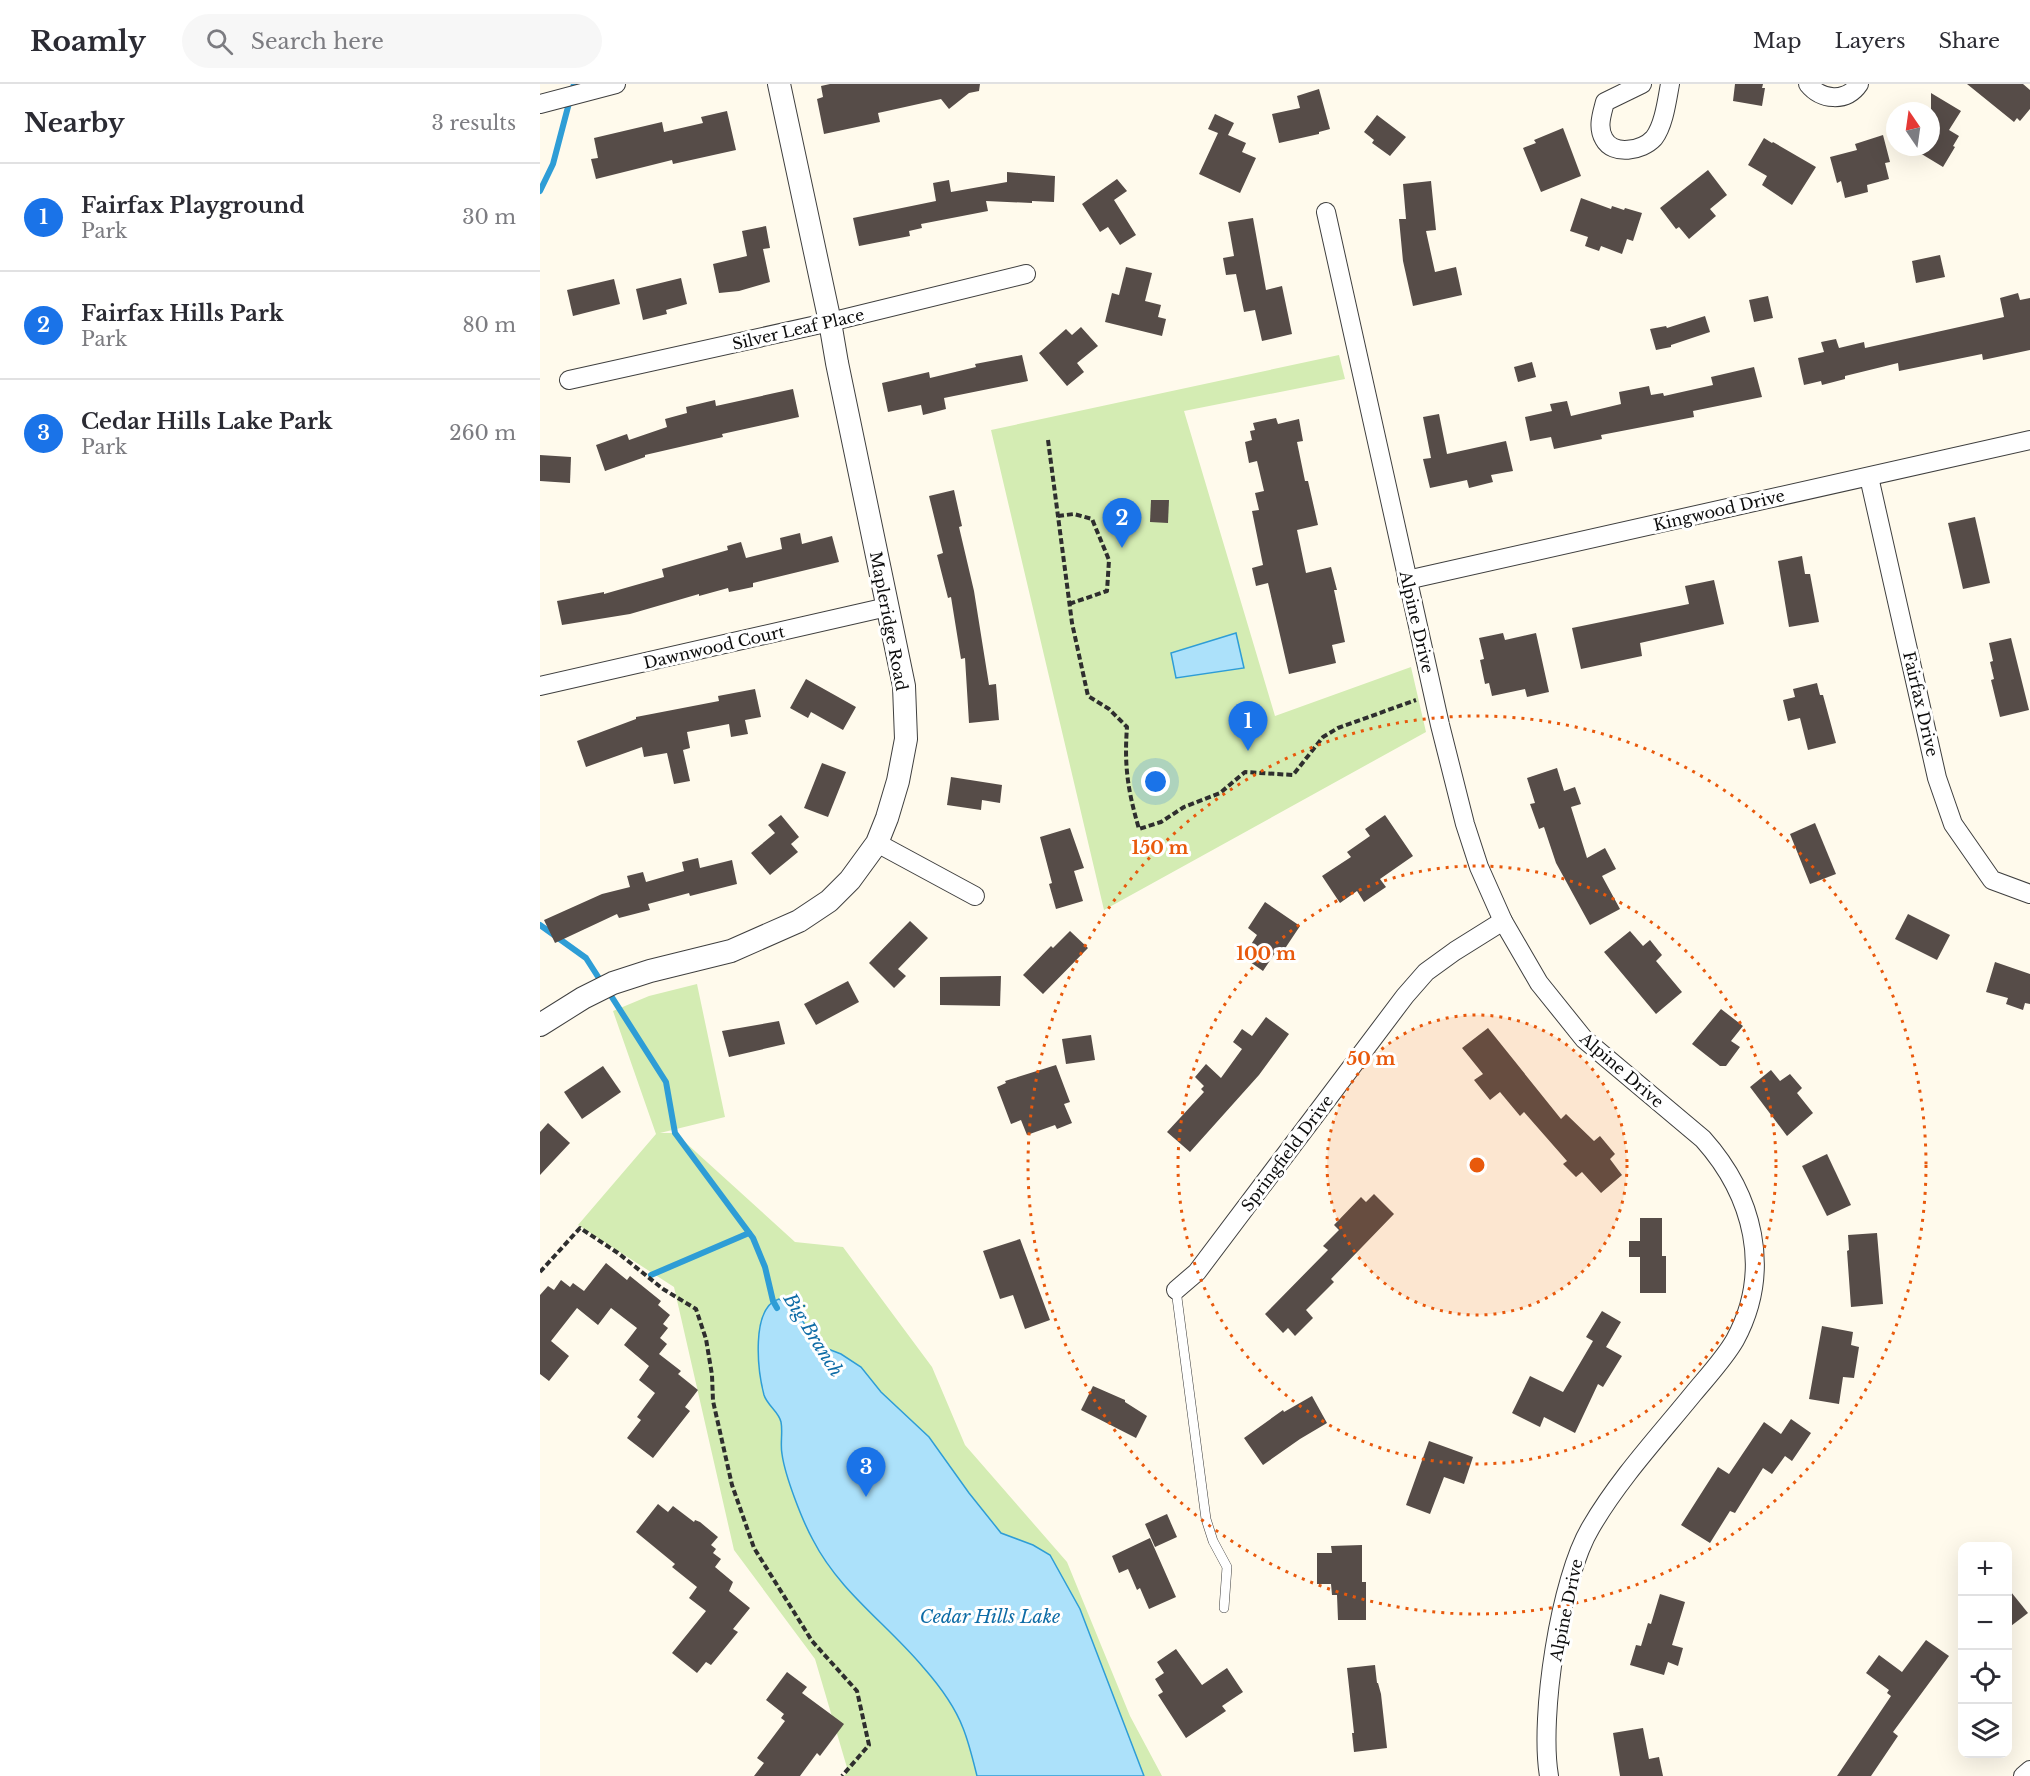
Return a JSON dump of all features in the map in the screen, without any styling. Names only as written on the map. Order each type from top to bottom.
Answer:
[{"type":"street","points":[[540,105],[616,84]]},
{"type":"street","name":"Mapleridge Road","points":[[540,1025],[583,998],[613,984],[650,971],[731,951],[799,921],[829,901],[850,880],[877,843],[898,781],[906,739],[904,686],[779,84]]},
{"type":"street","points":[[1642,84],[1605,102],[1600,122],[1604,139],[1613,148],[1627,150],[1640,147],[1654,138],[1665,112],[1670,84]]},
{"type":"street","points":[[1808,84],[1816,93],[1837,98],[1847,94],[1859,84]]},
{"type":"street","name":"Alpine Drive","points":[[1326,212],[1433,694],[1465,824],[1479,867],[1503,921],[1539,982],[1584,1039],[1702,1138],[1719,1157],[1747,1210],[1754,1239],[1755,1265],[1750,1299],[1735,1341],[1622,1480],[1590,1528],[1576,1557],[1562,1611],[1551,1686],[1546,1731],[1550,1776]]},
{"type":"street","name":"Silver Leaf Place","points":[[569,380],[830,322],[1026,274]]},
{"type":"street","name":"Kingwood Drive","points":[[1407,580],[2030,440]]},
{"type":"street","name":"Fairfax Drive","points":[[1869,477],[1937,778],[1953,824],[1992,880],[2030,894]]},
{"type":"street","name":"Dawnwood Court","points":[[540,686],[887,607]]},
{"type":"street","points":[[877,843],[975,896]]},
{"type":"street","name":"Springfield Drive","points":[[1176,1290],[1197,1272],[1385,1021],[1426,972],[1503,921]]},
{"type":"street","points":[[2023,1776],[2030,1770]]},
{"type":"lane","points":[[1176,1290],[1206,1519],[1213,1541],[1227,1567],[1224,1608]]},
{"type":"path","points":[[1048,440],[1069,604],[1088,696],[1109,709],[1127,727],[1125,754],[1128,792],[1139,829],[1161,822],[1184,807],[1220,794],[1245,772],[1293,775],[1323,737],[1338,728],[1433,694]]},
{"type":"path","points":[[1058,516],[1074,514],[1092,519],[1109,560],[1107,591],[1069,604]]},
{"type":"path","points":[[540,1272],[580,1228],[618,1253],[663,1289],[696,1309],[706,1339],[712,1375],[713,1401],[732,1485],[754,1548],[812,1641],[857,1691],[869,1745],[842,1776]]},
{"type":"green space","points":[[1339,355],[1345,379],[1184,411],[1275,716],[1411,667],[1426,732],[1104,910],[991,430]]},
{"type":"green space","points":[[697,984],[725,1117],[660,1133],[675,1133],[795,1242],[843,1247],[932,1367],[965,1445],[1067,1562],[1130,1716],[1162,1776],[844,1776],[848,1771],[815,1659],[734,1550],[674,1287],[578,1225],[656,1134],[613,1011],[649,996]]},
{"type":"water","points":[[1236,633],[1244,668],[1176,678],[1171,653]]},
{"type":"water","name":"Cedar Hills Lake","points":[[779,1299],[797,1310],[815,1344],[841,1354],[861,1367],[881,1392],[929,1437],[1001,1533],[1033,1545],[1050,1555],[1080,1609],[1144,1776],[977,1776],[963,1728],[946,1696],[909,1651],[836,1575],[813,1540],[799,1510],[781,1450],[781,1422],[764,1395],[758,1357],[760,1327],[764,1315],[770,1305]]},
{"type":"building","points":[[830,84],[980,84],[979,91],[969,93],[949,109],[941,99],[878,113],[880,122],[824,134],[817,99],[823,97],[821,86]]},
{"type":"building","points":[[1735,84],[1763,84],[1762,88],[1765,88],[1762,106],[1733,101]]},
{"type":"building","points":[[1967,84],[2023,84],[2030,90],[2030,109],[2020,121],[2017,118],[2014,122]]},
{"type":"building","points":[[1319,89],[1330,129],[1319,132],[1319,134],[1279,143],[1272,114],[1300,108],[1297,96]]},
{"type":"building","points":[[1931,93],[1961,111],[1949,130],[1959,136],[1943,167],[1925,156],[1940,156],[1940,102],[1931,102]]},
{"type":"building","points":[[727,111],[736,150],[673,164],[672,160],[596,179],[591,159],[598,158],[594,138],[662,122],[664,132],[703,123],[701,117]]},
{"type":"building","points":[[1215,114],[1234,123],[1228,135],[1246,143],[1242,152],[1256,158],[1240,193],[1199,174],[1218,133],[1208,129]]},
{"type":"building","points":[[1377,115],[1406,137],[1390,156],[1372,143],[1374,140],[1364,132]]},
{"type":"building","points":[[1563,128],[1581,176],[1541,192],[1523,148],[1536,143],[1534,140]]},
{"type":"building","points":[[1883,135],[1886,156],[1888,156],[1890,162],[1885,163],[1889,179],[1867,185],[1868,192],[1845,198],[1841,181],[1837,183],[1830,157],[1857,150],[1855,144]]},
{"type":"building","points":[[1764,138],[1816,167],[1792,205],[1762,185],[1767,176],[1748,165]]},
{"type":"building","points":[[1708,170],[1727,195],[1710,209],[1716,216],[1689,239],[1679,227],[1676,229],[1660,208]]},
{"type":"building","points":[[1007,172],[1055,176],[1054,202],[986,201],[988,211],[921,224],[922,228],[909,231],[910,236],[859,246],[853,218],[936,201],[933,183],[949,180],[951,192],[1007,182]]},
{"type":"building","points":[[1117,179],[1127,191],[1114,200],[1136,235],[1120,245],[1108,227],[1100,232],[1082,204]]},
{"type":"building","points":[[1431,181],[1436,230],[1426,231],[1435,272],[1456,267],[1462,295],[1413,306],[1403,261],[1399,219],[1406,219],[1403,184]]},
{"type":"building","points":[[1581,198],[1611,209],[1612,206],[1642,213],[1633,241],[1627,239],[1622,254],[1601,246],[1599,251],[1585,246],[1588,237],[1570,231]]},
{"type":"building","points":[[1253,218],[1266,290],[1282,286],[1292,334],[1262,341],[1255,310],[1244,312],[1236,274],[1226,275],[1223,258],[1234,256],[1228,222]]},
{"type":"building","points":[[766,226],[770,248],[763,249],[770,282],[739,291],[719,293],[713,264],[747,256],[742,231]]},
{"type":"building","points":[[1940,255],[1945,277],[1916,283],[1912,261]]},
{"type":"building","points":[[1126,267],[1152,273],[1145,301],[1161,305],[1158,317],[1166,319],[1162,336],[1105,322],[1112,293],[1119,295]]},
{"type":"building","points":[[681,278],[687,304],[666,310],[667,314],[643,320],[636,289]]},
{"type":"building","points":[[614,279],[620,304],[573,316],[567,290]]},
{"type":"building","points":[[2018,293],[2020,300],[2030,298],[2030,350],[1983,360],[1982,354],[1899,371],[1898,363],[1845,376],[1845,379],[1822,385],[1821,381],[1804,385],[1798,358],[1824,352],[1821,342],[1836,339],[1839,348],[1864,342],[1865,348],[2004,317],[2000,298]]},
{"type":"building","points":[[1768,296],[1773,318],[1754,322],[1749,300]]},
{"type":"building","points":[[1705,316],[1710,332],[1671,345],[1671,347],[1656,350],[1650,329],[1666,326],[1667,328]]},
{"type":"building","points":[[1081,327],[1098,346],[1077,363],[1084,372],[1067,386],[1039,353],[1066,329],[1072,335]]},
{"type":"building","points":[[1022,355],[1028,381],[944,398],[946,409],[923,415],[921,405],[888,412],[882,383],[929,372],[930,378],[976,367],[975,364]]},
{"type":"building","points":[[1532,362],[1536,377],[1518,382],[1514,367]]},
{"type":"building","points":[[1754,367],[1762,397],[1693,411],[1694,417],[1601,435],[1602,439],[1554,449],[1551,437],[1530,441],[1525,417],[1552,411],[1550,404],[1567,401],[1571,416],[1621,404],[1619,392],[1649,386],[1651,395],[1663,393],[1664,396],[1713,385],[1711,377]]},
{"type":"building","points":[[793,389],[799,417],[722,434],[723,437],[645,455],[645,457],[605,471],[596,445],[627,434],[629,440],[667,427],[665,419],[687,413],[686,407],[715,400],[716,406]]},
{"type":"building","points":[[1439,414],[1447,454],[1506,441],[1513,471],[1491,475],[1493,482],[1469,488],[1467,480],[1430,488],[1423,459],[1431,458],[1423,417]]},
{"type":"building","points":[[1276,418],[1278,424],[1299,419],[1303,441],[1297,442],[1305,481],[1308,481],[1318,525],[1297,530],[1306,573],[1331,567],[1345,642],[1332,645],[1336,663],[1289,674],[1268,583],[1256,586],[1252,568],[1263,565],[1252,511],[1259,510],[1255,493],[1264,491],[1257,461],[1249,463],[1245,442],[1252,440],[1250,431],[1255,430],[1253,423]]},
{"type":"building","points":[[540,455],[571,457],[570,483],[540,481]]},
{"type":"building","points":[[954,490],[962,526],[959,527],[974,591],[989,685],[996,684],[999,720],[969,723],[965,658],[961,659],[951,597],[948,598],[937,555],[943,553],[929,496]]},
{"type":"building","points":[[1151,500],[1169,500],[1168,523],[1150,522]]},
{"type":"building","points":[[1975,517],[1990,583],[1963,589],[1948,523]]},
{"type":"building","points":[[800,533],[802,544],[832,536],[839,562],[753,583],[753,587],[729,592],[728,588],[630,614],[562,625],[557,601],[604,592],[604,594],[664,577],[662,569],[728,550],[727,546],[741,542],[746,558],[782,549],[780,538]]},
{"type":"building","points":[[1802,556],[1805,574],[1810,574],[1819,622],[1789,627],[1778,561]]},
{"type":"building","points":[[1714,580],[1724,624],[1640,643],[1642,656],[1581,669],[1572,628],[1689,604],[1685,586]]},
{"type":"building","points":[[1503,633],[1505,640],[1536,633],[1549,692],[1527,697],[1525,689],[1492,696],[1489,683],[1485,684],[1480,660],[1484,659],[1479,638]]},
{"type":"building","points":[[2011,638],[2029,710],[2000,717],[1991,680],[1994,679],[1989,643]]},
{"type":"building","points":[[806,679],[856,707],[843,730],[811,712],[808,718],[790,708]]},
{"type":"building","points":[[1817,683],[1820,695],[1823,695],[1836,743],[1808,750],[1800,718],[1788,721],[1783,700],[1795,697],[1793,689]]},
{"type":"building","points":[[755,689],[761,717],[745,720],[748,734],[731,737],[729,724],[687,732],[690,748],[683,750],[690,781],[674,784],[667,753],[644,757],[642,747],[586,767],[577,741],[636,719],[636,717],[719,701],[718,696]]},
{"type":"building","points":[[822,763],[846,772],[828,817],[804,808]]},
{"type":"building","points":[[1557,768],[1564,791],[1575,787],[1581,804],[1571,807],[1587,858],[1605,848],[1616,869],[1602,876],[1620,909],[1590,925],[1556,863],[1544,827],[1539,829],[1530,804],[1535,803],[1527,778]]},
{"type":"building","points":[[951,777],[1002,785],[1000,803],[982,800],[981,810],[947,805]]},
{"type":"building","points":[[781,815],[799,837],[791,844],[798,852],[770,875],[751,853],[775,833],[768,825]]},
{"type":"building","points":[[1385,815],[1413,856],[1380,879],[1386,887],[1364,902],[1357,891],[1340,903],[1322,876],[1351,857],[1347,852],[1370,836],[1365,829]]},
{"type":"building","points":[[1815,823],[1836,874],[1810,884],[1790,834]]},
{"type":"building","points":[[1070,828],[1084,868],[1074,871],[1083,901],[1056,909],[1040,837]]},
{"type":"building","points":[[698,858],[700,868],[732,860],[737,884],[648,904],[650,910],[619,918],[617,914],[555,943],[544,920],[602,894],[630,887],[627,876],[643,872],[646,882],[684,871],[682,862]]},
{"type":"building","points":[[1265,902],[1300,926],[1280,956],[1275,953],[1263,971],[1243,957],[1257,935],[1248,928]]},
{"type":"building","points":[[1908,914],[1950,935],[1937,960],[1895,939]]},
{"type":"building","points":[[910,921],[928,938],[898,969],[906,976],[894,988],[869,963]]},
{"type":"building","points":[[1070,931],[1088,948],[1043,994],[1023,975],[1051,946],[1053,948]]},
{"type":"building","points":[[1630,931],[1643,946],[1650,940],[1662,955],[1656,961],[1682,992],[1656,1014],[1604,952]]},
{"type":"building","points":[[1995,962],[2030,974],[2030,1004],[2025,1003],[2023,1010],[2006,1004],[2008,998],[1986,992]]},
{"type":"building","points":[[1001,976],[1000,1006],[940,1005],[940,977]]},
{"type":"building","points":[[848,981],[859,1002],[816,1025],[804,1004]]},
{"type":"building","points":[[1721,1009],[1743,1026],[1731,1041],[1740,1047],[1726,1066],[1720,1066],[1692,1044]]},
{"type":"building","points":[[1266,1017],[1289,1034],[1259,1075],[1190,1152],[1167,1132],[1204,1092],[1201,1089],[1204,1086],[1195,1077],[1206,1064],[1221,1078],[1242,1049],[1233,1042],[1242,1029],[1252,1036]]},
{"type":"building","points":[[779,1021],[785,1044],[729,1057],[722,1031]]},
{"type":"building","points":[[1488,1028],[1561,1119],[1566,1114],[1594,1141],[1600,1136],[1615,1154],[1610,1159],[1622,1175],[1601,1193],[1582,1172],[1576,1177],[1563,1164],[1567,1161],[1524,1112],[1520,1116],[1500,1092],[1490,1100],[1474,1080],[1483,1074],[1462,1048]]},
{"type":"building","points":[[1091,1035],[1095,1060],[1066,1064],[1062,1039]]},
{"type":"building","points":[[1056,1065],[1070,1102],[1064,1104],[1072,1123],[1057,1129],[1055,1125],[1027,1135],[1021,1120],[1011,1124],[997,1087],[1006,1083],[1005,1081]]},
{"type":"building","points":[[603,1066],[621,1092],[582,1119],[564,1092]]},
{"type":"building","points":[[1771,1070],[1780,1081],[1790,1074],[1802,1088],[1797,1093],[1813,1113],[1787,1136],[1750,1087]]},
{"type":"building","points":[[548,1123],[570,1143],[540,1175],[540,1132]]},
{"type":"building","points":[[1827,1154],[1851,1205],[1827,1216],[1802,1166]]},
{"type":"building","points":[[1374,1194],[1394,1214],[1331,1279],[1334,1282],[1306,1310],[1313,1318],[1295,1336],[1288,1328],[1283,1333],[1265,1314],[1328,1250],[1323,1246],[1339,1230],[1334,1225],[1361,1197],[1366,1202]]},
{"type":"building","points":[[1640,1218],[1662,1218],[1662,1256],[1666,1256],[1666,1293],[1640,1293],[1640,1257],[1629,1257],[1629,1241],[1640,1241]]},
{"type":"building","points":[[1877,1233],[1883,1304],[1851,1307],[1848,1235]]},
{"type":"building","points":[[1020,1239],[1050,1320],[1025,1329],[1013,1295],[1000,1299],[983,1251]]},
{"type":"building","points":[[606,1263],[627,1280],[630,1276],[661,1301],[658,1305],[670,1315],[663,1324],[668,1328],[660,1338],[667,1344],[659,1354],[681,1371],[678,1374],[698,1390],[685,1407],[690,1411],[653,1458],[627,1438],[641,1420],[637,1417],[655,1393],[639,1380],[649,1366],[624,1345],[637,1328],[611,1308],[598,1325],[577,1308],[551,1341],[569,1356],[549,1381],[540,1374],[540,1295],[548,1286],[554,1290],[561,1280],[570,1287],[573,1283],[584,1291]]},
{"type":"building","points":[[1602,1311],[1621,1322],[1606,1347],[1622,1356],[1603,1387],[1598,1384],[1575,1433],[1544,1417],[1540,1427],[1512,1413],[1530,1376],[1563,1392],[1593,1341],[1586,1337]]},
{"type":"building","points":[[1822,1326],[1853,1332],[1851,1345],[1859,1347],[1854,1378],[1843,1377],[1839,1404],[1809,1399]]},
{"type":"building","points":[[1093,1386],[1125,1400],[1147,1416],[1136,1438],[1081,1410]]},
{"type":"building","points":[[1312,1396],[1327,1423],[1263,1465],[1244,1438],[1283,1410],[1284,1412]]},
{"type":"building","points":[[1791,1419],[1811,1433],[1792,1461],[1785,1456],[1772,1474],[1763,1468],[1735,1513],[1730,1511],[1710,1543],[1681,1525],[1718,1467],[1729,1474],[1764,1422],[1781,1434]]},
{"type":"building","points":[[1429,1441],[1473,1457],[1464,1484],[1444,1477],[1430,1514],[1406,1505]]},
{"type":"building","points":[[658,1504],[668,1512],[673,1506],[694,1522],[695,1520],[700,1522],[718,1537],[711,1545],[716,1549],[713,1553],[721,1559],[715,1567],[733,1582],[729,1591],[750,1608],[733,1629],[738,1632],[711,1665],[706,1662],[697,1673],[672,1653],[706,1611],[689,1598],[697,1587],[672,1567],[675,1564],[636,1532]]},
{"type":"building","points":[[1167,1514],[1177,1537],[1155,1547],[1145,1524]]},
{"type":"building","points":[[1150,1538],[1176,1597],[1149,1609],[1128,1569],[1119,1573],[1112,1556]]},
{"type":"building","points":[[1362,1545],[1362,1582],[1366,1582],[1366,1620],[1338,1620],[1337,1595],[1332,1595],[1331,1584],[1317,1584],[1317,1553],[1332,1553],[1331,1546]]},
{"type":"building","points":[[2012,1593],[2028,1613],[2012,1625]]},
{"type":"building","points":[[1660,1594],[1685,1602],[1672,1645],[1683,1648],[1678,1666],[1668,1662],[1664,1675],[1630,1665],[1636,1645],[1641,1646],[1648,1623],[1651,1624]]},
{"type":"building","points":[[1926,1640],[1949,1656],[1893,1732],[1898,1736],[1871,1776],[1837,1776],[1891,1696],[1887,1693],[1889,1690],[1866,1673],[1879,1655],[1902,1672]]},
{"type":"building","points":[[1176,1649],[1202,1685],[1227,1668],[1243,1692],[1222,1706],[1226,1711],[1186,1738],[1158,1695],[1163,1692],[1155,1679],[1164,1673],[1157,1662]]},
{"type":"building","points":[[1375,1665],[1387,1748],[1354,1752],[1347,1668]]},
{"type":"building","points":[[787,1672],[807,1687],[802,1693],[844,1724],[820,1756],[817,1753],[800,1776],[754,1776],[764,1763],[757,1758],[785,1721],[781,1718],[784,1714],[766,1700]]},
{"type":"building","points":[[1643,1728],[1649,1759],[1659,1757],[1663,1776],[1620,1776],[1613,1733]]},
{"type":"waterway","points":[[540,191],[553,164],[574,84]]},
{"type":"waterway","name":"Big Branch","points":[[540,925],[586,958],[602,983]]},
{"type":"waterway","name":"Big Branch","points":[[608,991],[666,1082],[675,1133],[753,1238],[765,1267],[773,1301],[777,1308]]},
{"type":"waterway","points":[[651,1275],[749,1233]]},
{"type":"place","name":"Fairfax Hills Park","points":[[1122,548]]},
{"type":"place","name":"Fairfax Playground","points":[[1248,751]]},
{"type":"place","name":"Cedar Hills Lake Park","points":[[866,1497]]}]
